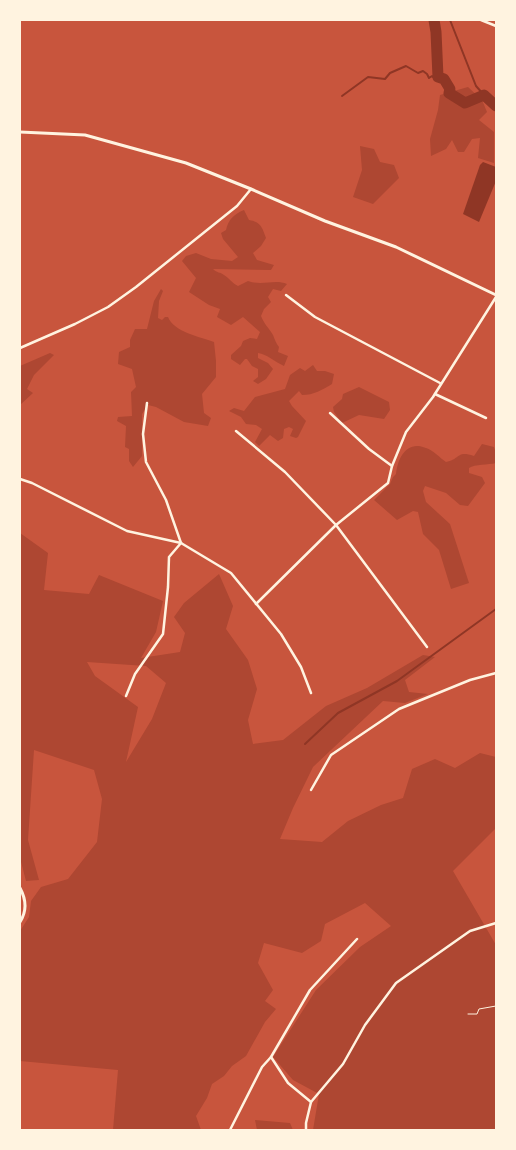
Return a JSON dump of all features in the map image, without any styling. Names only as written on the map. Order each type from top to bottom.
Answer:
[{"type":"street","points":[[481,20],[496,26]]},
{"type":"street","points":[[20,132],[86,135],[186,163],[252,188],[325,221],[396,247],[496,296],[440,383],[435,394],[406,432],[392,466],[388,483],[336,525],[256,604]]},
{"type":"street","points":[[20,342],[21,347],[75,324],[108,306],[136,287],[237,206],[252,188]]},
{"type":"street","points":[[286,294],[314,317],[440,383]]},
{"type":"street","points":[[435,394],[486,418]]},
{"type":"street","points":[[147,403],[142,434],[146,462],[166,500],[181,543]]},
{"type":"street","points":[[330,413],[369,449],[392,466]]},
{"type":"street","points":[[236,430],[286,472],[336,525],[427,647]]},
{"type":"street","points":[[20,479],[32,483],[127,531],[181,543],[231,573],[281,634],[301,667],[311,693]]},
{"type":"street","points":[[126,696],[136,674],[163,634],[169,557],[181,543]]},
{"type":"street","points":[[311,790],[331,755],[399,709],[470,680],[496,673]]},
{"type":"street","points":[[20,888],[25,899],[23,917],[20,922]]},
{"type":"street","points":[[306,1130],[311,1102],[343,1064],[369,1020],[396,983],[470,931],[496,923]]},
{"type":"street","points":[[230,1130],[262,1067],[271,1057],[310,990],[357,939]]},
{"type":"street","points":[[271,1057],[288,1083],[311,1102]]},
{"type":"path","points":[[468,1014],[477,1014],[479,1009],[496,1006]]},
{"type":"shaded area","points":[[468,87],[482,100],[487,112],[479,120],[494,132],[494,163],[478,158],[480,138],[472,139],[464,152],[458,152],[452,140],[446,149],[431,156],[430,139],[440,95]]},
{"type":"shaded area","points":[[360,146],[374,149],[380,162],[394,165],[399,178],[373,204],[353,197],[362,170]]},
{"type":"shaded area","points":[[483,162],[496,167],[496,181],[479,222],[463,214],[480,165]]},
{"type":"shaded area","points":[[244,210],[249,220],[256,222],[260,226],[266,238],[253,253],[257,260],[274,265],[271,270],[213,269],[226,276],[238,286],[248,281],[287,284],[281,291],[273,289],[268,297],[271,302],[264,309],[261,316],[279,347],[278,352],[288,356],[284,366],[268,356],[258,353],[258,358],[268,363],[273,369],[266,379],[258,384],[253,381],[258,377],[258,369],[252,366],[247,359],[240,365],[231,359],[231,355],[241,346],[243,341],[250,338],[257,339],[260,332],[243,317],[231,325],[217,317],[220,309],[209,305],[189,292],[196,278],[182,261],[186,256],[196,253],[211,259],[232,261],[238,257],[223,239],[221,233],[226,230],[228,223],[237,213]]},
{"type":"shaded area","points":[[161,289],[163,291],[159,301],[158,318],[162,320],[168,317],[176,327],[214,342],[216,377],[202,394],[204,413],[211,418],[208,426],[184,422],[156,407],[148,405],[142,414],[142,456],[133,467],[129,461],[129,449],[125,447],[126,426],[117,421],[118,417],[132,416],[131,392],[136,387],[132,369],[118,364],[119,352],[130,347],[130,340],[135,329],[147,329],[154,301]]},
{"type":"shaded area","points":[[50,353],[54,355],[34,375],[27,389],[33,393],[20,405],[20,366]]},
{"type":"shaded area","points":[[313,365],[317,371],[334,374],[332,384],[310,394],[302,395],[299,391],[289,401],[306,421],[298,437],[290,436],[293,429],[289,427],[284,429],[283,438],[278,441],[270,435],[259,446],[255,442],[262,429],[256,425],[246,424],[241,417],[229,411],[234,408],[244,411],[255,397],[285,389],[290,375],[300,368],[305,371]]},
{"type":"shaded area","points":[[359,387],[389,402],[390,410],[384,419],[359,415],[342,423],[334,412],[333,407],[342,399],[343,394]]},
{"type":"shaded area","points":[[482,444],[494,447],[496,463],[469,468],[469,473],[482,477],[485,483],[468,506],[460,505],[446,493],[425,486],[423,491],[426,502],[450,524],[469,583],[451,589],[439,550],[423,534],[418,512],[413,511],[397,520],[374,500],[390,484],[396,474],[401,456],[409,448],[419,446],[426,448],[446,462],[461,454],[474,456]]},
{"type":"shaded area","points":[[20,533],[48,553],[44,590],[89,594],[99,575],[163,601],[156,632],[141,658],[180,652],[185,633],[174,617],[184,603],[219,574],[233,606],[226,629],[248,660],[257,689],[248,720],[253,744],[283,740],[326,706],[367,688],[423,655],[435,657],[405,680],[409,692],[428,694],[405,703],[383,701],[313,767],[280,839],[322,842],[348,821],[381,805],[403,798],[412,769],[435,759],[455,768],[480,753],[496,757],[496,828],[453,871],[496,945],[496,1130],[313,1130],[319,1094],[293,1080],[273,1057],[316,990],[360,947],[391,926],[365,903],[325,924],[321,941],[302,953],[264,943],[258,963],[273,990],[265,1001],[276,1009],[265,1022],[246,1056],[212,1084],[207,1098],[196,1116],[201,1130],[113,1130],[118,1070],[20,1061],[20,931],[29,917],[31,901],[41,887],[68,879],[97,842],[102,799],[94,770],[34,750],[28,840],[39,880],[26,881],[20,858]],"holes":[[[87,662],[146,666],[166,683],[152,719],[126,762],[138,707],[95,676]]]},
{"type":"shaded area","points":[[255,1120],[290,1123],[293,1130],[257,1130]]},
{"type":"waterway","points":[[434,20],[438,77],[444,79],[450,89],[449,93],[465,103],[484,95],[496,106]]},
{"type":"waterway","points":[[450,20],[476,86],[484,95]]},
{"type":"waterway","points":[[342,96],[368,77],[385,79],[390,73],[406,66],[418,73],[423,71],[429,78],[432,76],[436,80],[438,77]]},
{"type":"waterway","points":[[305,744],[338,713],[397,681],[496,609]]}]
